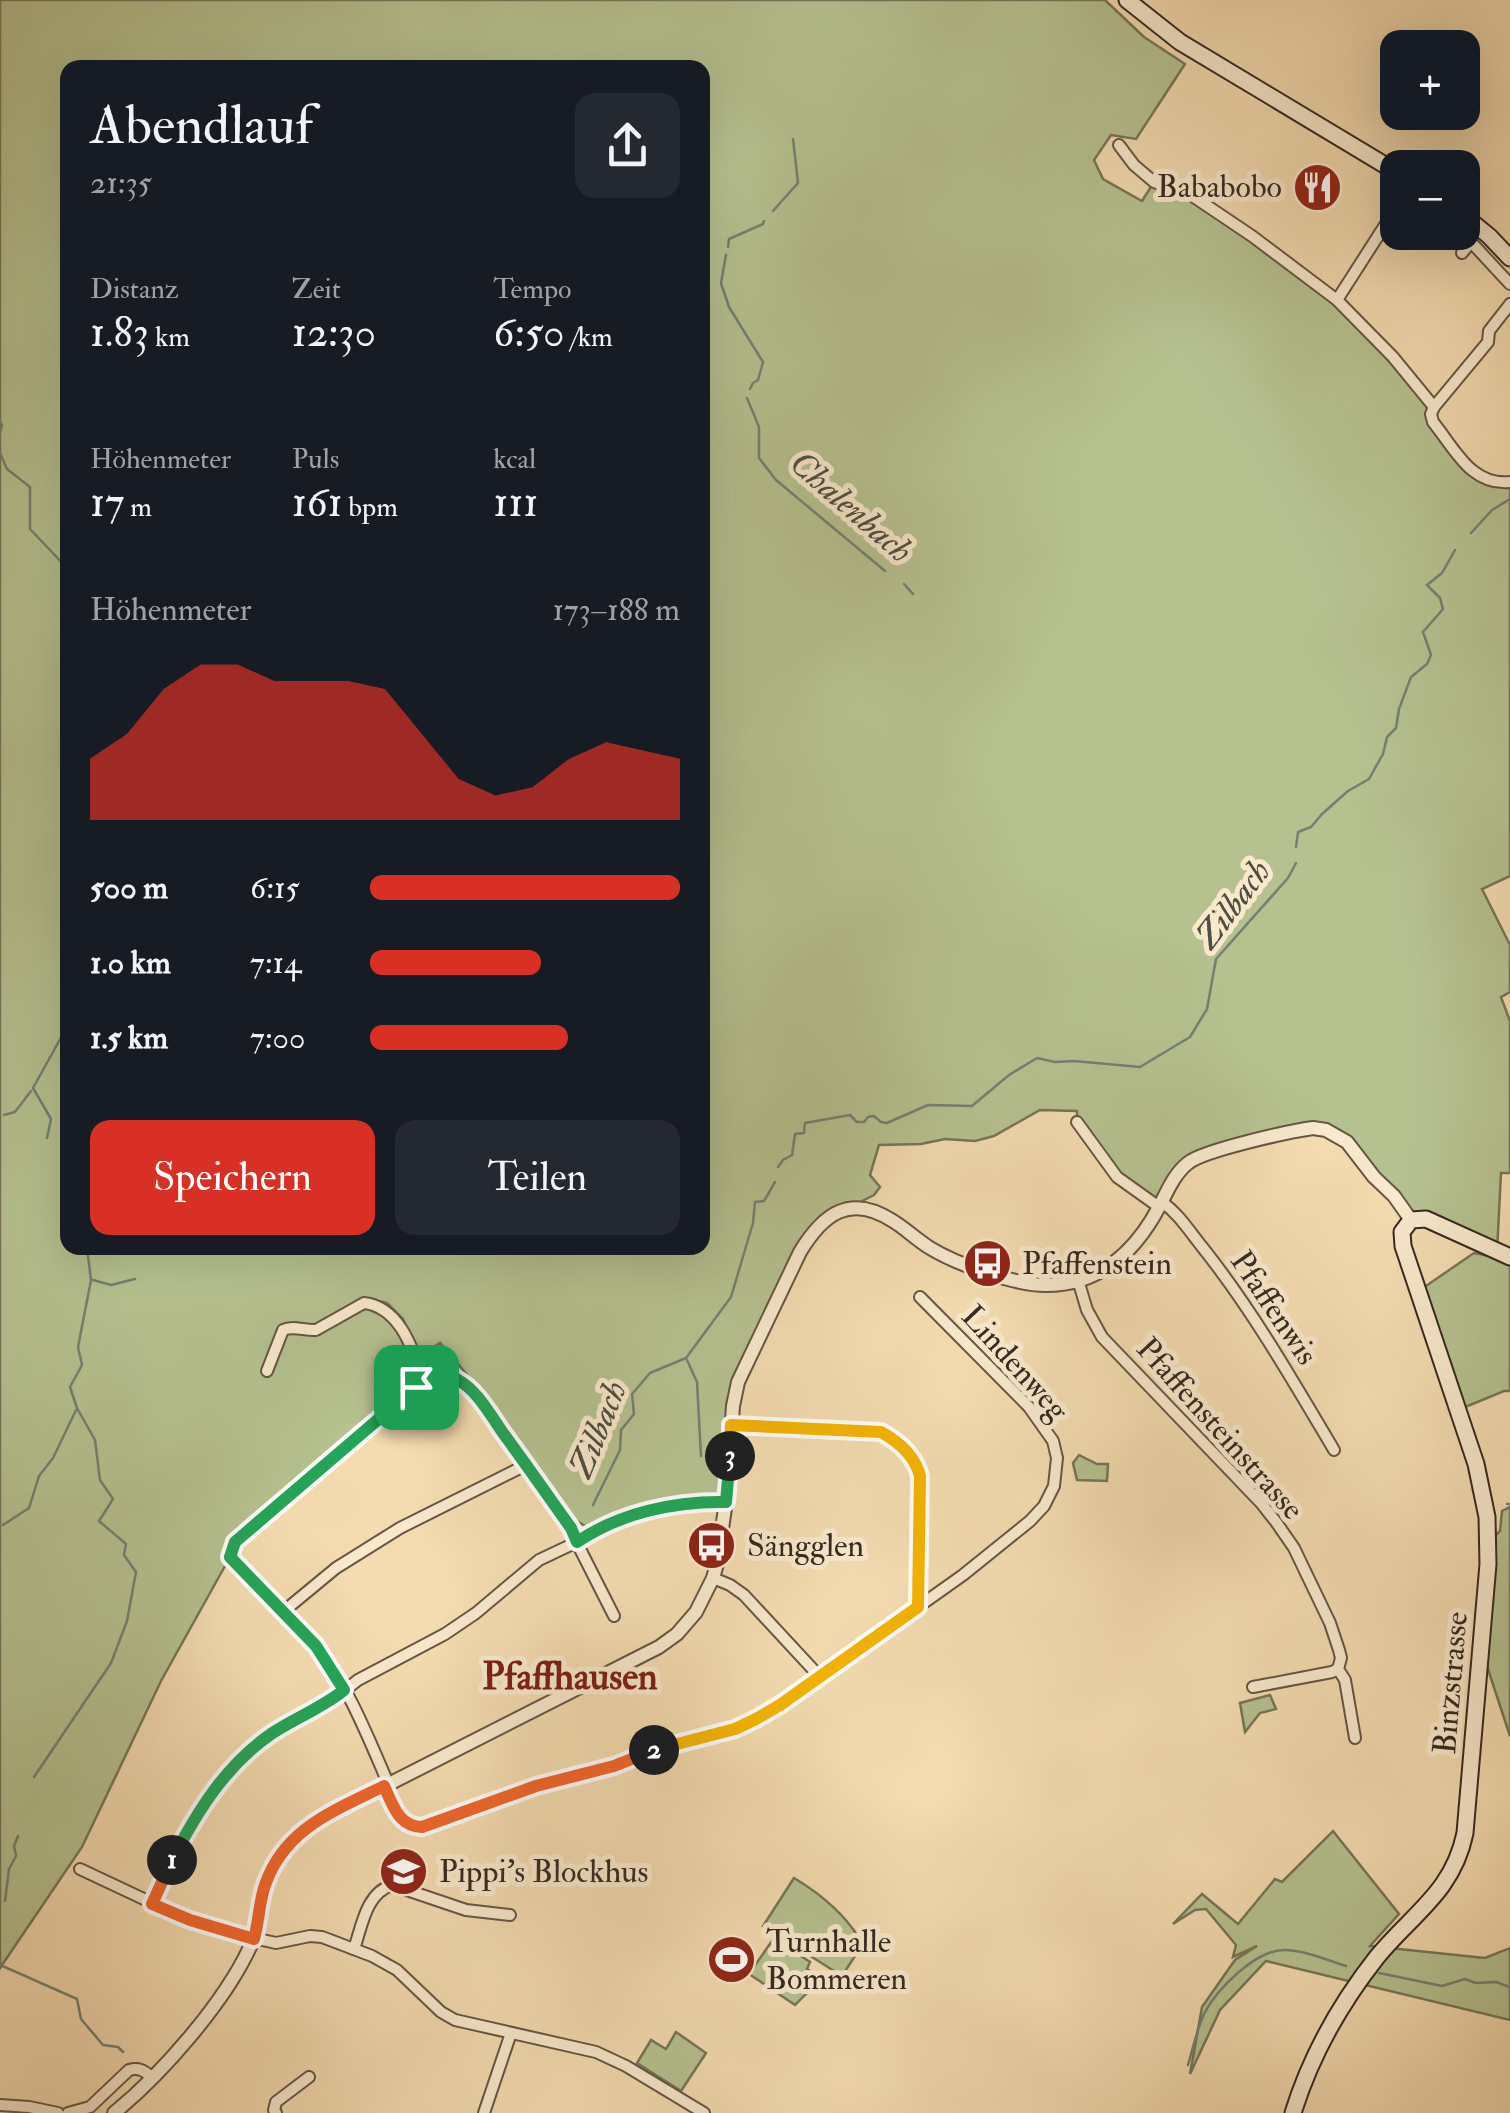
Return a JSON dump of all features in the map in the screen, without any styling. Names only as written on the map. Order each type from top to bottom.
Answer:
[{"type":"main road","points":[[1126,0],[1180,42],[1380,163]]},
{"type":"main road","points":[[1480,229],[1510,258]]},
{"type":"main road","points":[[1411,1220],[1436,1222],[1510,1258]]},
{"type":"main road","name":"Binzstrasse","points":[[1293,2113],[1339,2010],[1380,1953],[1438,1894],[1458,1860],[1465,1833],[1488,1564],[1487,1518],[1476,1464],[1403,1246],[1403,1228],[1411,1220]]},
{"type":"street","points":[[1118,144],[1154,182],[1190,195],[1337,300],[1434,406]]},
{"type":"street","points":[[1337,300],[1380,233]]},
{"type":"street","points":[[1462,252],[1470,242],[1510,284]]},
{"type":"street","points":[[1510,304],[1489,331],[1488,342],[1431,414],[1471,470],[1484,480],[1510,482]]},
{"type":"street","name":"Pfaffenwis","points":[[1078,1122],[1118,1178],[1172,1209],[1205,1251],[1261,1327],[1334,1450]]},
{"type":"street","points":[[114,2113],[152,2077],[221,1998],[254,1939],[265,1885],[277,1860],[308,1825],[659,1648],[696,1612],[713,1578],[726,1502],[738,1382],[820,1222],[836,1212],[864,1208],[894,1221],[930,1248],[971,1267],[1042,1285],[1078,1280],[1108,1268],[1128,1252],[1180,1172],[1193,1160],[1307,1128],[1332,1132],[1346,1142],[1411,1220]]},
{"type":"street","name":"Pfaffensteinstrasse","points":[[1078,1280],[1087,1310],[1102,1337],[1261,1503],[1296,1553],[1340,1650],[1338,1669],[1345,1680],[1354,1738]]},
{"type":"street","name":"Lindenweg","points":[[918,1607],[1030,1522],[1050,1497],[1057,1470],[1056,1449],[1046,1428],[920,1297]]},
{"type":"street","points":[[267,1371],[284,1330],[316,1330],[364,1303],[384,1308],[398,1323],[424,1380]]},
{"type":"street","points":[[614,1616],[571,1528],[481,1402],[463,1382],[444,1376],[424,1380],[235,1542],[230,1557],[316,1646],[344,1690],[399,1818],[422,1827],[536,1786],[735,1729],[780,1705],[918,1607],[920,1476],[910,1455],[881,1432],[731,1425]]},
{"type":"street","points":[[284,1611],[336,1568],[384,1538],[526,1465]]},
{"type":"street","points":[[152,1904],[193,1821],[223,1777],[270,1735],[445,1634],[539,1560],[600,1526],[629,1515],[686,1504],[726,1502]]},
{"type":"street","points":[[713,1578],[744,1596],[820,1677]]},
{"type":"street","points":[[1254,1688],[1338,1669]]},
{"type":"street","points":[[80,1868],[190,1920],[276,1943],[322,1937],[372,1956],[394,1968],[455,2020],[596,2052],[704,2113]]},
{"type":"street","points":[[354,1949],[372,1900],[385,1886],[402,1887],[466,1910],[510,1915]]},
{"type":"street","points":[[485,2112],[511,2033]]},
{"type":"street","points":[[68,2113],[90,2107],[129,2070],[144,2070],[152,2077]]},
{"type":"street","points":[[276,2113],[276,2102],[309,2077]]},
{"type":"street","points":[[0,2106],[58,2113]]},
{"type":"green space","points":[[0,0],[1105,0],[1144,37],[1185,64],[1136,139],[1111,135],[1094,160],[1103,179],[1142,201],[1154,182],[1191,195],[1337,300],[1434,407],[1431,414],[1471,470],[1510,482],[1510,876],[1482,889],[1510,945],[1510,992],[1501,997],[1510,1021],[1510,1173],[1501,1173],[1497,1252],[1411,1220],[1358,1159],[1326,1130],[1193,1160],[1159,1207],[1134,1191],[1077,1122],[1077,1111],[1040,1110],[994,1136],[975,1141],[945,1139],[879,1145],[870,1175],[880,1187],[860,1202],[846,1203],[820,1216],[796,1247],[742,1359],[723,1496],[670,1502],[587,1527],[568,1516],[469,1377],[440,1343],[418,1357],[403,1319],[387,1303],[362,1300],[307,1331],[359,1305],[384,1308],[416,1360],[440,1345],[453,1366],[453,1377],[423,1376],[235,1543],[161,1681],[82,1847],[0,1968]]},
{"type":"green space","points":[[1474,1253],[1510,1260],[1510,1391],[1458,1410],[1423,1288]]},
{"type":"green space","points":[[1079,1455],[1097,1464],[1108,1464],[1107,1481],[1077,1480],[1073,1463]]},
{"type":"green space","points":[[1510,1507],[1510,1736],[1481,1648],[1489,1542],[1500,1531],[1502,1511]]},
{"type":"green space","points":[[1270,1695],[1276,1709],[1260,1713],[1245,1732],[1240,1703]]},
{"type":"green space","points":[[1333,1831],[1399,1914],[1370,1946],[1485,1958],[1510,1948],[1510,2020],[1266,1961],[1220,2010],[1190,2074],[1202,2007],[1235,1960],[1257,1946],[1233,1957],[1236,1945],[1206,1909],[1195,1910],[1173,1924],[1202,1894],[1238,1924],[1275,1879],[1282,1882]]},
{"type":"green space","points":[[794,1878],[830,1904],[859,1938],[855,1956],[842,1976],[763,1926]]},
{"type":"green space","points":[[774,1938],[810,1962],[807,1969],[815,1974],[815,1980],[804,1991],[807,1993],[795,2005],[749,1974]]},
{"type":"green space","points":[[676,2032],[706,2053],[681,2091],[637,2063],[651,2040],[666,2049]]},
{"type":"waterway","name":"Chalenbach","points":[[773,211],[798,183],[793,139]]},
{"type":"waterway","name":"Chalenbach","points":[[728,247],[729,239],[764,221]]},
{"type":"waterway","name":"Chalenbach","points":[[726,255],[721,283],[729,307],[763,362],[758,380],[750,389]]},
{"type":"waterway","name":"Chalenbach","points":[[747,398],[759,427],[759,458],[776,480],[885,571]]},
{"type":"waterway","points":[[0,421],[0,433]]},
{"type":"waterway","points":[[0,453],[7,469],[30,487],[30,529],[60,561]]},
{"type":"waterway","name":"Zilbach","points":[[1471,533],[1492,510],[1510,499]]},
{"type":"waterway","name":"Zilbach","points":[[1296,847],[1298,832],[1311,827],[1348,791],[1369,779],[1383,754],[1387,737],[1396,728],[1411,677],[1427,664],[1431,655],[1423,632],[1443,609],[1440,598],[1427,585],[1442,573],[1455,550]]},
{"type":"waterway","name":"Chalenbach","points":[[904,584],[913,594]]},
{"type":"waterway","name":"Zilbach","points":[[778,1167],[792,1155],[795,1134],[804,1133],[805,1123],[850,1115],[857,1122],[874,1116],[887,1123],[928,1105],[972,1106],[1037,1058],[1140,1067],[1190,1037],[1207,1009],[1216,959],[1288,878],[1296,863]]},
{"type":"waterway","points":[[47,1138],[51,1119],[33,1088],[60,1039]]},
{"type":"waterway","points":[[4,1115],[15,1112],[31,1091]]},
{"type":"waterway","name":"Zilbach","points":[[593,1505],[620,1450],[621,1430],[634,1414],[632,1394],[650,1373],[686,1358],[731,1297],[753,1223],[755,1202],[764,1201],[775,1182]]},
{"type":"waterway","points":[[34,1777],[111,1663],[127,1621],[136,1572],[124,1555],[126,1544],[99,1521],[113,1499],[100,1480],[95,1440],[70,1387],[82,1365],[78,1347],[91,1280],[88,1255]]},
{"type":"waterway","points":[[93,1280],[111,1285],[135,1279]]},
{"type":"waterway","points":[[687,1360],[697,1382],[701,1456]]},
{"type":"waterway","points":[[3,1525],[29,1508],[39,1476],[53,1458],[76,1410]]},
{"type":"waterway","points":[[5,1901],[18,1836]]},
{"type":"waterway","points":[[1188,2065],[1205,2012],[1228,1982],[1250,1963],[1284,1950],[1346,1966]]},
{"type":"waterway","points":[[0,1965],[77,1999],[81,2019],[103,2045],[118,2047],[123,2052]]},
{"type":"waterway","points":[[1379,1973],[1442,1986],[1465,1979],[1510,1987]]},
{"type":"place","name":"Bababobo","points":[[1317,187]]},
{"type":"place","name":"Pfaffenstein","points":[[987,1264]]},
{"type":"place","name":"Sängglen","points":[[712,1546]]},
{"type":"place","name":"Pippi's Blockhus","points":[[404,1872]]},
{"type":"place","name":"Turnhalle Bommeren","points":[[731,1960]]},
{"type":"district","name":"Pfaffhausen","points":[[570,1677]]},
{"type":"route","points":[[436,1376],[463,1382],[571,1528],[577,1542],[600,1526],[629,1515],[686,1504],[726,1502],[731,1425],[881,1432],[910,1455],[920,1476],[918,1607],[780,1705],[735,1729],[536,1786],[422,1827],[399,1818],[384,1786],[372,1792],[308,1825],[288,1844],[265,1885],[254,1939],[152,1904],[188,1830],[223,1777],[270,1735],[344,1690],[316,1646],[230,1557],[235,1542],[416,1387],[436,1376]]}]
